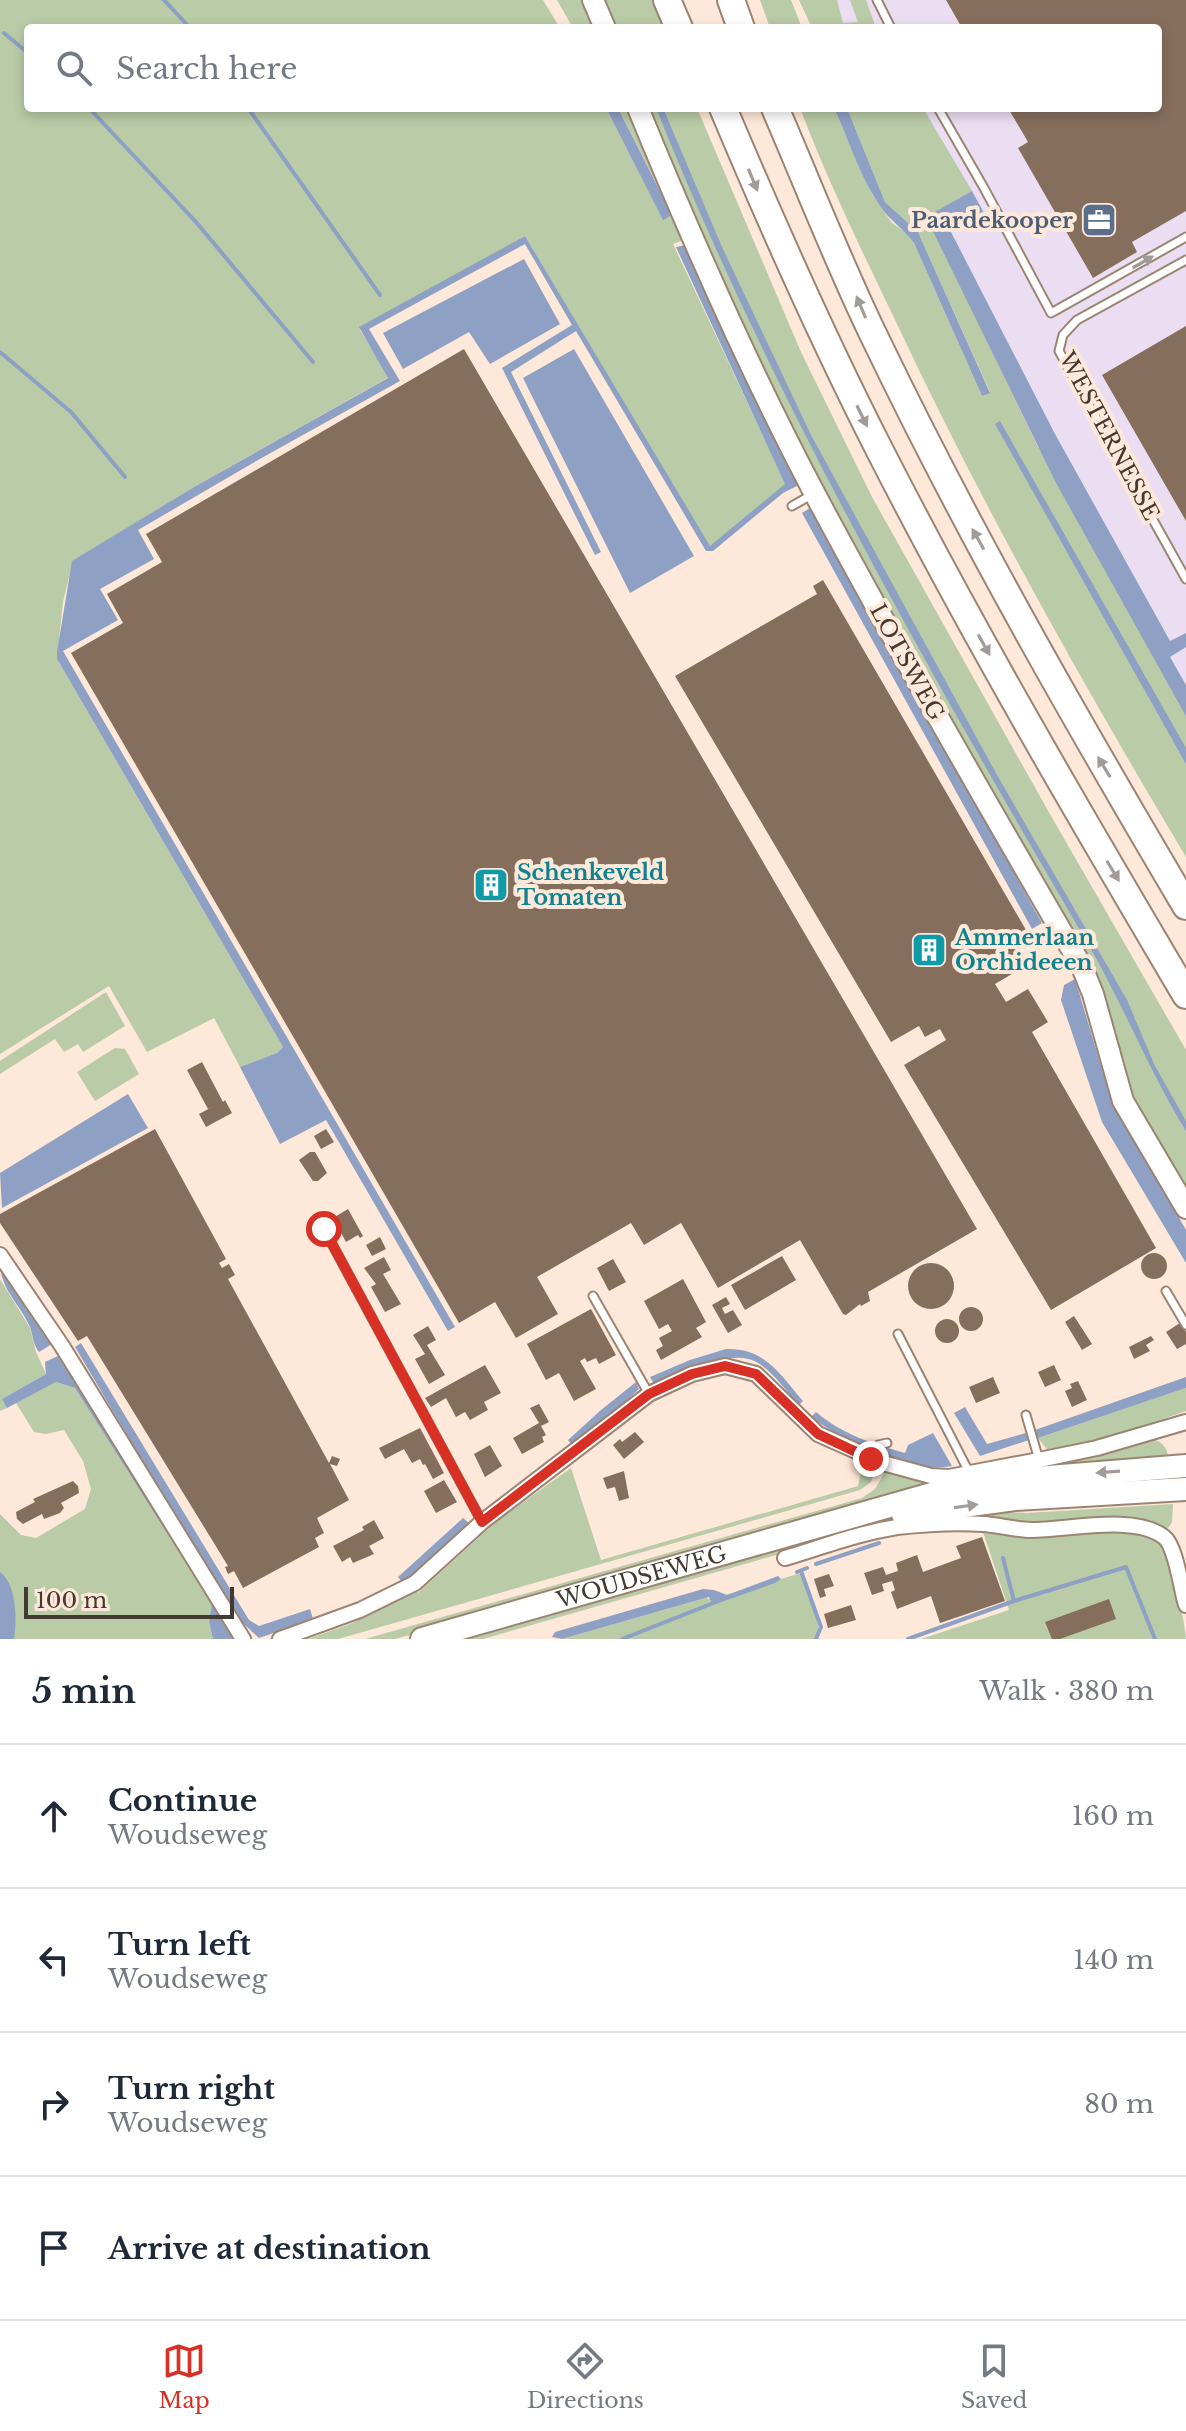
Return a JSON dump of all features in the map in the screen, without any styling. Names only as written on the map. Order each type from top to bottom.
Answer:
[{"type":"highway","points":[[667,0],[677,24]]},
{"type":"highway","points":[[683,0],[692,24]]},
{"type":"highway","points":[[731,0],[740,24]]},
{"type":"highway","points":[[737,0],[741,24]]},
{"type":"highway","points":[[725,112],[824,336],[876,444],[1043,752],[1186,995]]},
{"type":"highway","points":[[777,112],[873,335],[966,518],[1086,737],[1186,906]]},
{"type":"main road","name":"WOUDSEWEG","points":[[422,1639],[911,1499],[975,1485],[1024,1479],[1186,1466]]},
{"type":"main road","name":"WOUDSEWEG","points":[[861,1514],[897,1514],[1015,1499],[1186,1489]]},
{"type":"street","points":[[593,0],[603,24]]},
{"type":"street","name":"LOTSWEG","points":[[640,112],[708,271],[814,493],[983,797],[1082,967],[1093,994],[1123,1101],[1186,1208]]},
{"type":"street","points":[[0,1255],[70,1359],[243,1639]]},
{"type":"street","points":[[280,1639],[360,1610],[415,1583],[482,1522],[649,1394],[692,1374],[725,1366],[756,1374],[818,1434],[875,1452],[931,1476],[970,1474],[1097,1448],[1186,1422]]},
{"type":"street","points":[[785,1558],[883,1530],[980,1524],[1028,1530],[1124,1525],[1141,1527],[1165,1537],[1173,1548],[1186,1605]]},
{"type":"lane","points":[[877,0],[889,24]]},
{"type":"lane","points":[[940,112],[1051,313],[1186,237]]},
{"type":"lane","name":"WESTERNESSE","points":[[1186,260],[1077,320],[1063,335],[1059,351],[1186,579]]},
{"type":"lane","points":[[792,506],[814,493]]},
{"type":"lane","points":[[324,1229],[482,1522]]},
{"type":"lane","points":[[1166,1291],[1186,1325]]},
{"type":"lane","points":[[593,1296],[649,1394]]},
{"type":"lane","points":[[898,1334],[970,1474]]},
{"type":"lane","points":[[1026,1415],[1039,1460]]},
{"type":"lane","points":[[875,1452],[887,1443]]},
{"type":"shaded area","points":[[822,0],[1186,0],[1186,697],[879,112],[1162,112],[1162,24],[835,24]]},
{"type":"green space","points":[[0,0],[543,0],[558,24],[24,24],[24,112],[608,112],[663,219],[672,214],[620,112],[634,112],[684,240],[673,244],[786,485],[710,546],[525,236],[360,330],[389,377],[194,487],[73,561],[63,602],[57,659],[283,1047],[277,1053],[240,1067],[214,1018],[147,1052],[109,986],[0,1054]]},
{"type":"green space","points":[[557,0],[589,0],[598,24],[571,24]]},
{"type":"green space","points":[[603,0],[655,0],[664,24],[612,24]]},
{"type":"green space","points":[[760,0],[791,0],[800,24],[769,24]]},
{"type":"green space","points":[[799,0],[837,0],[843,23],[858,22],[850,0],[866,0],[875,24],[810,24]]},
{"type":"green space","points":[[647,112],[699,112],[801,352],[872,497],[1186,1050],[1186,1194],[1132,1100],[1109,1023],[826,501],[758,367]]},
{"type":"green space","points":[[802,112],[836,112],[872,194],[892,223],[908,234],[914,243],[982,396],[990,392],[918,232],[885,202],[849,112],[925,112],[972,191],[927,217],[1037,445],[1186,702],[1186,857],[1109,726],[999,527],[930,392],[822,163]]},
{"type":"green space","points":[[106,992],[125,1026],[83,1052],[78,1044],[64,1052],[55,1039],[0,1074],[0,1061]]},
{"type":"green space","points":[[115,1048],[125,1049],[139,1074],[95,1101],[77,1072]]},
{"type":"green space","points":[[0,1279],[30,1328],[46,1374],[2,1399],[7,1408],[0,1411]]},
{"type":"green space","points":[[56,1382],[75,1388],[212,1604],[209,1621],[213,1639],[0,1639],[0,1514],[21,1535],[36,1538],[85,1509],[91,1489],[83,1461],[64,1430],[46,1434],[34,1432],[16,1403]]},
{"type":"green space","points":[[1186,1388],[1186,1411],[1155,1422],[1152,1427],[1049,1452],[1038,1438]]},
{"type":"green space","points":[[1150,1439],[1164,1446],[1169,1462],[851,1509],[395,1639],[365,1639],[862,1498],[875,1489],[887,1468],[930,1479]]},
{"type":"green space","points":[[866,1460],[877,1467],[871,1482],[860,1490],[338,1639],[308,1639],[353,1623],[415,1586],[418,1593],[498,1520],[571,1468],[601,1560],[858,1486]]},
{"type":"green space","points":[[1173,1504],[1172,1522],[1168,1528],[1150,1523],[1115,1521],[870,1528],[483,1639],[456,1639],[877,1520],[972,1511],[1027,1513]]},
{"type":"green space","points":[[982,1529],[1062,1534],[1130,1531],[1154,1537],[1163,1544],[1170,1560],[1186,1639],[921,1639],[1009,1610]]},
{"type":"green space","points":[[801,1573],[819,1620],[817,1639],[562,1639],[706,1598],[712,1599]]},
{"type":"water","points":[[608,112],[620,112],[672,215],[663,220]]},
{"type":"water","points":[[658,112],[665,112],[722,247],[811,435],[997,775],[1127,1000],[1155,1066],[1186,1121],[1186,1131],[1101,967],[970,740],[857,534],[802,429],[702,217]]},
{"type":"water","points":[[836,112],[849,112],[885,202],[918,232],[990,393],[982,396],[914,243],[884,211],[861,171]]},
{"type":"water","points":[[972,191],[984,213],[951,232],[1055,434],[1170,641],[1186,633],[1186,647],[1170,657],[1186,685],[1186,716],[1056,483],[926,217]]},
{"type":"water","points":[[525,236],[710,546],[785,484],[676,247],[686,245],[799,485],[783,493],[713,551],[706,551],[576,331],[511,372],[601,552],[595,555],[502,368],[572,325],[525,244],[369,329],[400,381],[138,530],[154,559],[100,589],[118,620],[63,651],[455,1327],[448,1331],[326,1120],[280,1144],[240,1067],[277,1053],[283,1047],[57,659],[57,652],[72,561],[194,487],[388,378],[359,327]]},
{"type":"water","points":[[524,259],[560,324],[490,364],[469,332],[403,369],[383,333]]},
{"type":"water","points":[[574,349],[694,556],[630,593],[523,378]]},
{"type":"water","points":[[1000,421],[1186,748],[1186,764],[995,424]]},
{"type":"water","points":[[810,508],[1042,923],[1032,929],[802,513]]},
{"type":"water","points":[[1075,979],[1110,1096],[1186,1230],[1186,1263],[1102,1122],[1061,1000],[1064,985]]},
{"type":"water","points":[[128,1094],[148,1128],[2,1208],[0,1173]]},
{"type":"water","points":[[0,1263],[52,1344],[39,1352],[26,1319],[3,1281]]},
{"type":"water","points":[[81,1343],[249,1620],[259,1626],[310,1609],[313,1619],[259,1638],[233,1614],[75,1347]]},
{"type":"water","points":[[726,1349],[751,1353],[770,1364],[803,1401],[799,1405],[769,1372],[747,1359],[706,1363],[654,1384],[650,1377]]},
{"type":"water","points":[[60,1355],[236,1639],[213,1639],[209,1621],[212,1604],[75,1388],[56,1382],[7,1408],[2,1399],[46,1374],[45,1362]]},
{"type":"water","points":[[1186,1377],[1186,1388],[1038,1438],[1035,1430]]},
{"type":"water","points":[[636,1382],[639,1389],[574,1448],[568,1440]]},
{"type":"water","points":[[965,1407],[987,1444],[1026,1433],[1029,1440],[980,1456],[954,1413]]},
{"type":"water","points":[[816,1412],[847,1432],[905,1453],[908,1445],[933,1433],[952,1466],[916,1465],[878,1454],[842,1437],[811,1417]]},
{"type":"water","points":[[463,1518],[469,1523],[403,1583],[398,1577]]},
{"type":"water","points":[[0,1572],[13,1594],[14,1639],[0,1639]]},
{"type":"water","points":[[778,1576],[781,1579],[775,1583],[713,1605],[709,1597],[562,1639],[552,1637],[555,1632],[703,1589],[727,1595]]},
{"type":"building","points":[[946,0],[1186,0],[1186,211],[1132,242],[1137,252],[1093,278],[1018,148],[1028,142],[1010,112],[1162,112],[1162,24],[960,24]]},
{"type":"building","points":[[1186,326],[1186,521],[1102,375]]},
{"type":"building","name":"Schenkeveld Tomaten","points":[[464,349],[977,1229],[868,1292],[870,1301],[860,1304],[846,1315],[800,1240],[718,1288],[681,1223],[644,1245],[631,1223],[537,1277],[558,1314],[516,1338],[495,1302],[459,1323],[71,653],[123,623],[107,594],[162,562],[146,534]]},
{"type":"building","name":"Ammerlaan Orchideeen","points":[[823,580],[1033,942],[1009,957],[1017,971],[995,984],[1006,1002],[1028,989],[1048,1022],[1032,1032],[1156,1248],[1051,1310],[904,1065],[946,1040],[940,1029],[925,1037],[919,1026],[891,1042],[675,676],[817,594],[813,586]]},
{"type":"building","points":[[202,1062],[232,1113],[206,1127],[199,1114],[214,1106],[208,1109],[187,1070]]},
{"type":"building","points":[[155,1129],[226,1259],[219,1263],[222,1268],[229,1264],[235,1275],[228,1279],[329,1463],[332,1456],[340,1459],[337,1466],[330,1464],[349,1500],[317,1518],[324,1533],[315,1538],[319,1547],[243,1588],[234,1571],[228,1574],[225,1567],[228,1566],[87,1336],[78,1341],[0,1223],[0,1214]]},
{"type":"building","points":[[326,1129],[334,1142],[321,1149],[314,1136]]},
{"type":"building","points":[[315,1152],[327,1173],[318,1181],[313,1181],[299,1160]]},
{"type":"building","points":[[348,1209],[363,1236],[360,1238],[358,1235],[346,1242],[333,1218]]},
{"type":"building","points":[[380,1237],[386,1249],[372,1256],[366,1245]]},
{"type":"building","points":[[1154,1253],[1163,1257],[1167,1266],[1163,1275],[1154,1279],[1145,1275],[1141,1266],[1145,1257]]},
{"type":"building","points":[[782,1256],[796,1280],[745,1310],[731,1285]]},
{"type":"building","points":[[384,1257],[391,1270],[383,1274],[401,1304],[385,1312],[371,1287],[376,1284],[364,1268]]},
{"type":"building","points":[[613,1259],[626,1282],[609,1291],[597,1268]]},
{"type":"building","points":[[931,1263],[947,1270],[954,1286],[947,1302],[931,1309],[915,1302],[908,1286],[915,1270]]},
{"type":"building","points":[[683,1279],[706,1322],[696,1328],[702,1337],[661,1360],[656,1350],[663,1346],[659,1338],[672,1331],[668,1324],[659,1329],[644,1301]]},
{"type":"building","points":[[726,1297],[730,1304],[722,1308],[725,1314],[733,1310],[742,1325],[728,1333],[712,1305]]},
{"type":"building","points":[[971,1307],[980,1310],[983,1319],[980,1328],[971,1331],[962,1328],[959,1319],[962,1310]]},
{"type":"building","points":[[591,1309],[616,1355],[599,1364],[596,1358],[580,1361],[596,1389],[574,1401],[559,1373],[546,1380],[527,1344]]},
{"type":"building","points":[[1074,1316],[1092,1344],[1082,1350],[1065,1322]]},
{"type":"building","points":[[942,1319],[952,1319],[959,1326],[959,1336],[952,1343],[942,1343],[935,1336],[935,1326]]},
{"type":"building","points":[[1180,1323],[1186,1332],[1186,1344],[1177,1349],[1166,1332]]},
{"type":"building","points":[[428,1326],[436,1340],[427,1345],[445,1375],[429,1384],[415,1359],[425,1354],[413,1335]]},
{"type":"building","points":[[1151,1336],[1154,1340],[1146,1345],[1150,1351],[1134,1359],[1129,1347]]},
{"type":"building","points":[[485,1365],[501,1393],[484,1402],[488,1410],[470,1420],[465,1412],[456,1417],[446,1398],[431,1407],[425,1398]]},
{"type":"building","points":[[1054,1365],[1061,1380],[1045,1387],[1038,1372]]},
{"type":"building","points":[[993,1377],[1000,1393],[976,1403],[969,1387]]},
{"type":"building","points":[[1078,1381],[1087,1400],[1072,1407],[1065,1391],[1072,1388],[1070,1384]]},
{"type":"building","points":[[539,1404],[549,1422],[541,1426],[546,1435],[542,1437],[544,1442],[522,1454],[513,1438],[539,1423],[530,1408]]},
{"type":"building","points":[[420,1428],[444,1473],[433,1479],[425,1464],[420,1459],[412,1463],[404,1449],[385,1459],[379,1448]]},
{"type":"building","points":[[635,1432],[644,1442],[624,1459],[613,1445]]},
{"type":"building","points":[[490,1445],[502,1466],[485,1477],[474,1454]]},
{"type":"building","points":[[624,1471],[629,1498],[619,1501],[615,1487],[607,1489],[603,1478]]},
{"type":"building","points":[[444,1480],[457,1502],[436,1513],[424,1491]]},
{"type":"building","points":[[73,1481],[79,1493],[61,1503],[64,1508],[60,1513],[44,1519],[42,1514],[23,1524],[17,1519],[16,1512],[35,1502],[33,1499]]},
{"type":"building","points":[[374,1520],[384,1538],[369,1546],[374,1554],[353,1563],[350,1557],[342,1562],[333,1546],[364,1530],[362,1527]]},
{"type":"building","points":[[982,1537],[1005,1601],[940,1623],[931,1596],[897,1609],[891,1592],[895,1590],[892,1581],[882,1584],[884,1591],[872,1595],[864,1573],[883,1567],[886,1575],[898,1571],[896,1563],[917,1555],[923,1572],[961,1558],[956,1546]]},
{"type":"building","points":[[829,1574],[834,1586],[824,1589],[826,1596],[820,1598],[814,1579]]},
{"type":"building","points":[[1109,1599],[1116,1619],[1052,1639],[1045,1622]]},
{"type":"building","points":[[851,1605],[856,1620],[828,1628],[824,1614]]},
{"type":"waterway","points":[[164,0],[186,24]]},
{"type":"waterway","points":[[4,33],[24,50]]},
{"type":"waterway","points":[[93,112],[196,222],[313,362]]},
{"type":"waterway","points":[[251,112],[380,295]]},
{"type":"waterway","points":[[0,352],[71,412],[125,477]]},
{"type":"waterway","points":[[816,1564],[879,1543]]},
{"type":"waterway","points":[[1003,1558],[1014,1601]]},
{"type":"waterway","points":[[908,1639],[1014,1601],[1126,1567],[1155,1639]]},
{"type":"waterway","points":[[797,1572],[807,1568]]},
{"type":"waterway","points":[[801,1571],[821,1627],[816,1639]]},
{"type":"waterway","points":[[622,1639],[716,1602]]},
{"type":"place","name":"Paardekooper","points":[[1099,220]]},
{"type":"place","name":"Schenkeveld Tomaten","points":[[491,885]]},
{"type":"place","name":"Ammerlaan Orchideeen","points":[[929,950]]},
{"type":"route","points":[[324,1229],[482,1522],[649,1394],[692,1374],[725,1366],[756,1374],[818,1434],[871,1459]]}]
